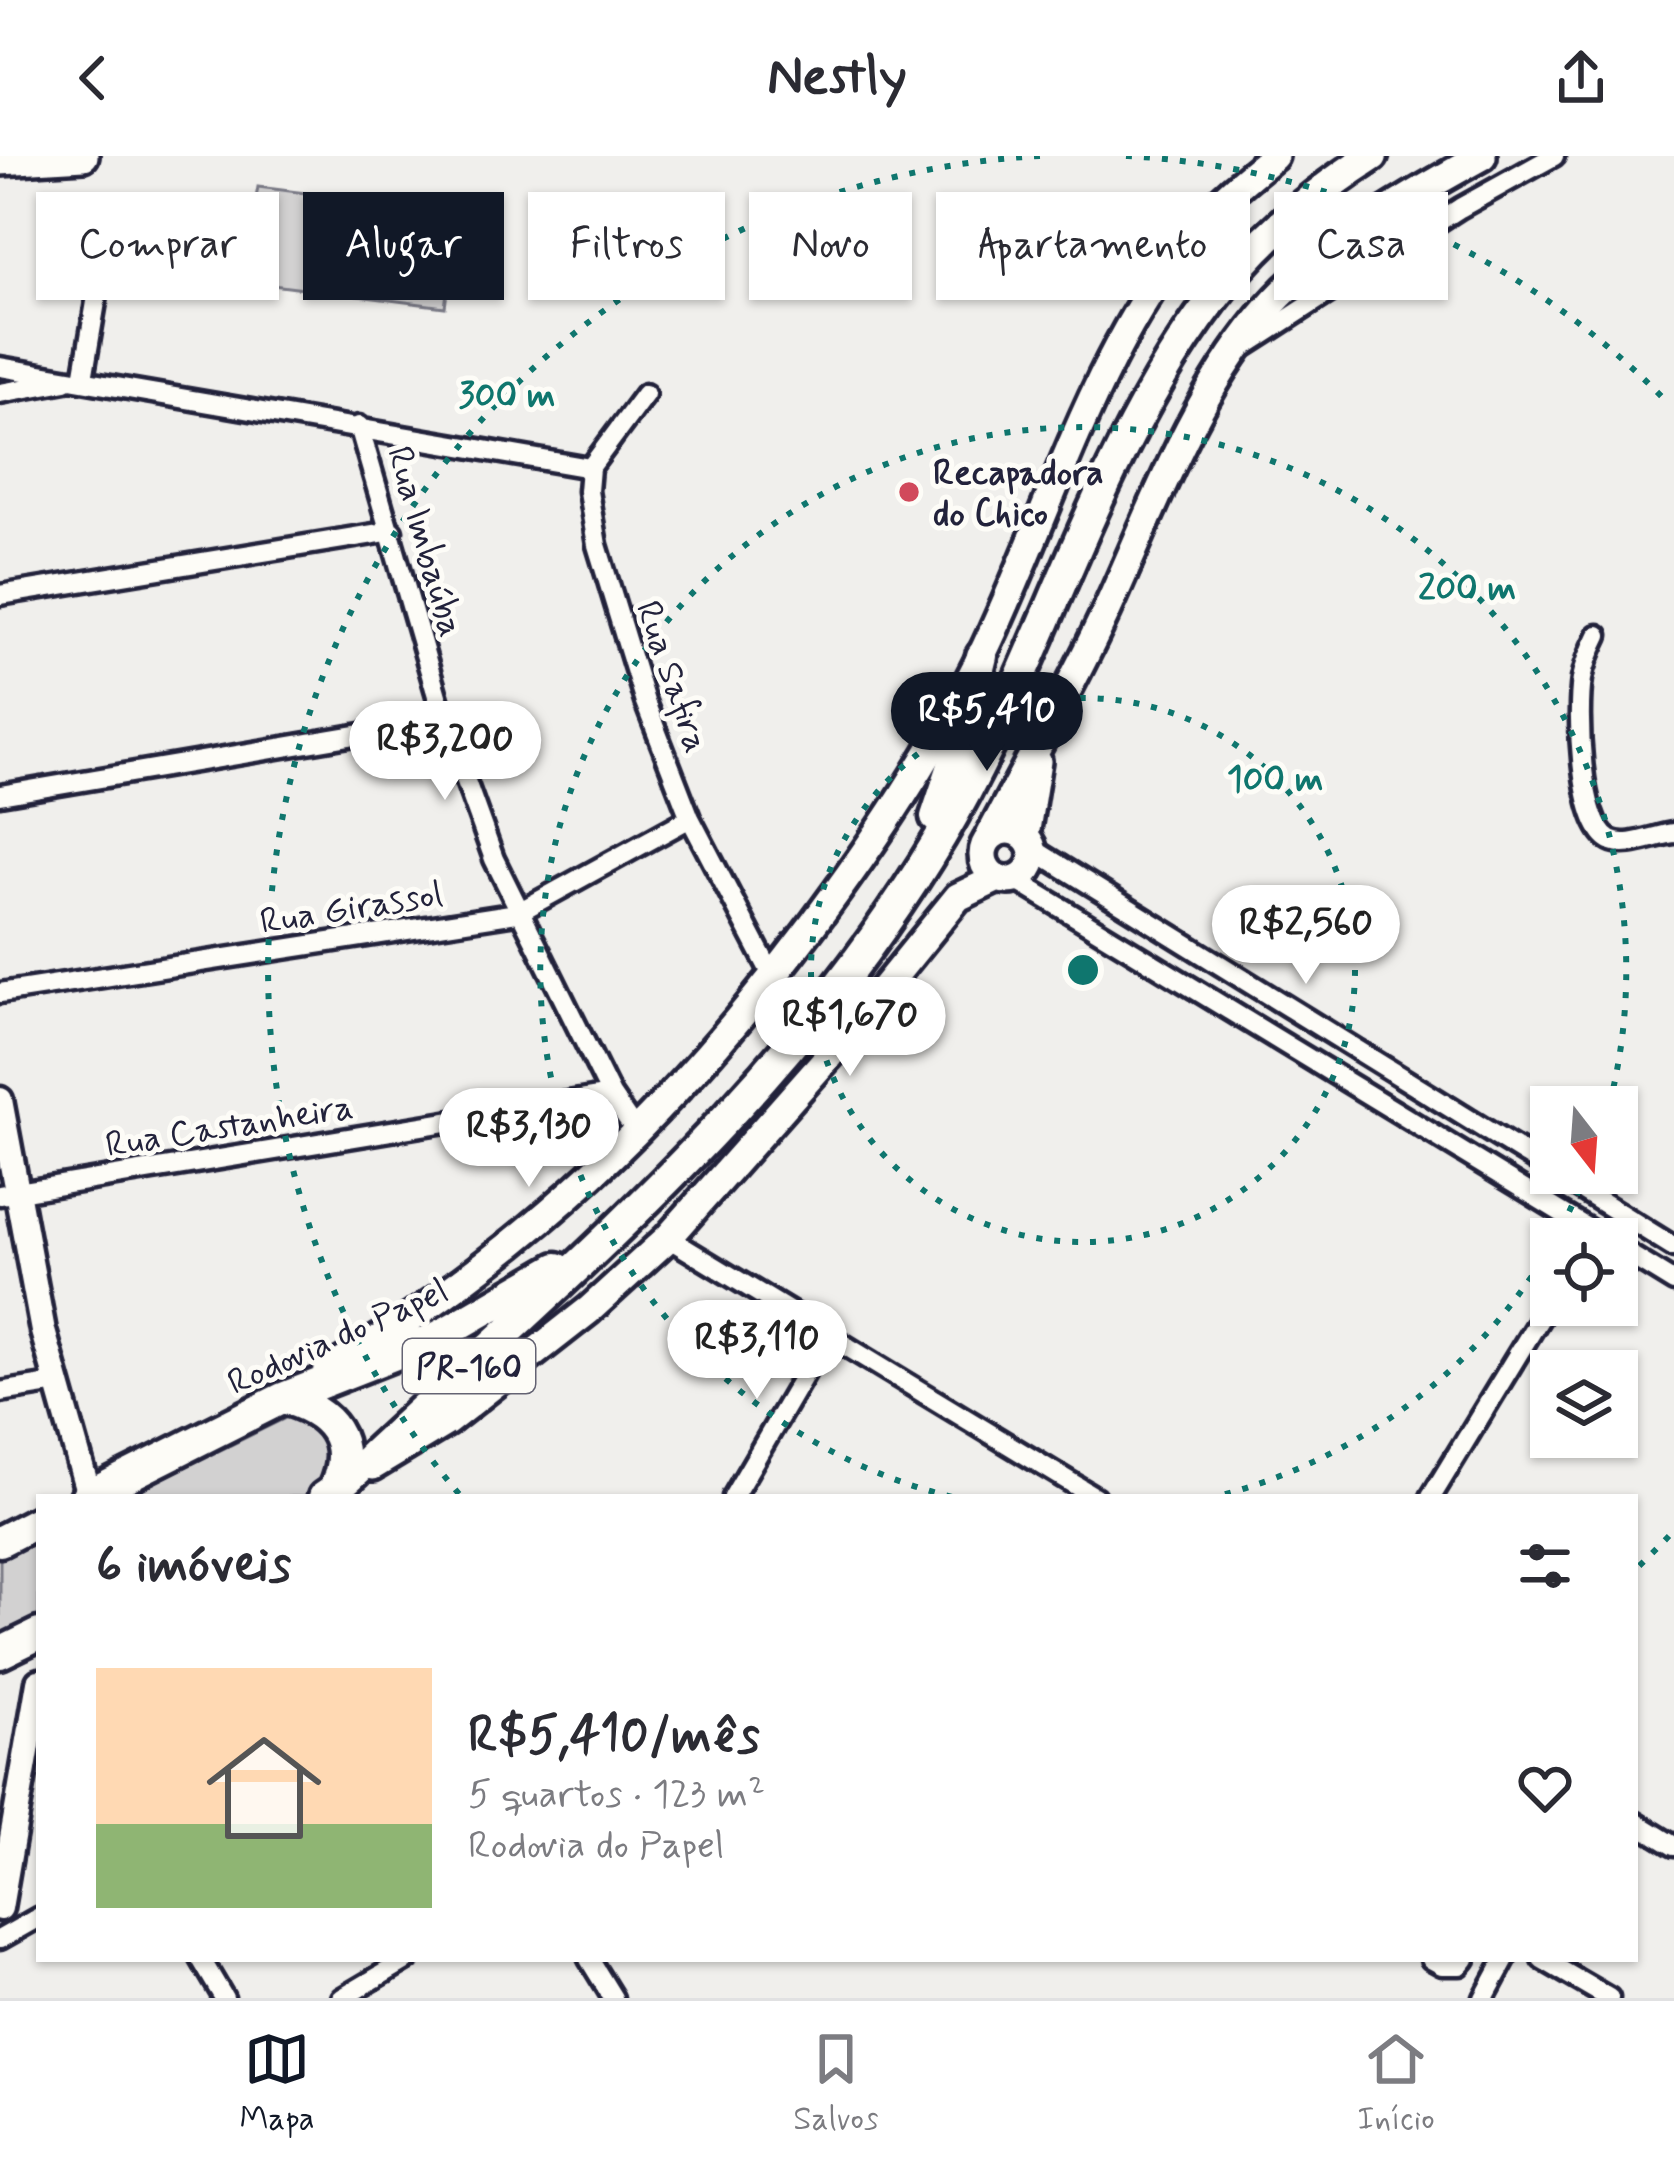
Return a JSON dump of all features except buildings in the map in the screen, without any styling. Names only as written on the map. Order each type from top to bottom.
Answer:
[{"type":"main road","points":[[0,161],[84,156]]},
{"type":"main road","points":[[283,1398],[411,1321],[529,1232],[637,1133],[773,977],[885,828],[982,656],[1061,469],[1129,329],[1207,216],[1274,156]]},
{"type":"main road","name":"Rodovia do Papel","points":[[329,1494],[613,1234],[752,1094],[824,1005],[918,872],[982,763],[1116,464],[1171,358],[1239,267],[1272,232],[1372,156]]},
{"type":"main road","points":[[1006,879],[984,860],[989,838],[1104,616],[1181,448],[1236,351],[1276,300],[1329,253],[1481,156]]},
{"type":"main road","points":[[918,872],[961,742],[982,656]]},
{"type":"main road","points":[[329,1494],[446,1422],[589,1310],[668,1238],[835,1049],[958,897],[1028,871],[1040,740]]},
{"type":"main road","points":[[989,838],[1011,829],[1029,842]]},
{"type":"main road","name":"Rodovia do Papel","points":[[92,1494],[283,1398],[436,1338],[613,1234]]},
{"type":"main road","points":[[283,1398],[320,1412],[340,1440],[344,1467],[329,1494]]},
{"type":"main road","points":[[0,1541],[36,1523]]},
{"type":"main road","points":[[0,1653],[36,1635]]},
{"type":"street","points":[[1236,351],[1460,208],[1554,156]]},
{"type":"street","points":[[83,379],[96,300]]},
{"type":"street","points":[[0,367],[590,468],[645,394]]},
{"type":"street","points":[[0,393],[83,379]]},
{"type":"street","name":"Rua Imbaúba","points":[[359,426],[444,720],[517,913],[611,1095],[637,1133]]},
{"type":"street","name":"Rua Safira","points":[[590,468],[592,518],[645,702],[691,818],[773,977]]},
{"type":"street","points":[[0,595],[392,531]]},
{"type":"street","points":[[1598,635],[1581,682],[1588,805],[1598,828],[1611,840],[1629,843],[1674,833]]},
{"type":"street","points":[[0,795],[444,720]]},
{"type":"street","name":"Rua Girassol","points":[[0,993],[517,913],[691,818]]},
{"type":"street","points":[[1029,842],[1530,1158]]},
{"type":"street","points":[[1006,879],[1565,1218]]},
{"type":"street","name":"Rua Castanheira","points":[[8,1193],[611,1095]]},
{"type":"street","points":[[0,1100],[8,1193],[87,1494]]},
{"type":"street","points":[[1588,1194],[1674,1247]]},
{"type":"street","points":[[668,1238],[1084,1494]]},
{"type":"street","points":[[1638,1259],[1674,1282]]},
{"type":"street","points":[[1433,1494],[1535,1326]]},
{"type":"street","points":[[735,1494],[828,1334]]},
{"type":"street","points":[[0,1392],[57,1383]]},
{"type":"street","points":[[0,1907],[36,1699]]},
{"type":"street","points":[[1638,1824],[1674,1846]]},
{"type":"street","points":[[0,1939],[36,1919]]},
{"type":"street","points":[[203,1962],[224,1998]]},
{"type":"street","points":[[342,1998],[403,1962]]},
{"type":"street","points":[[591,1962],[613,1998]]},
{"type":"street","points":[[1484,1998],[1503,1962]]},
{"type":"street","points":[[1547,1962],[1609,1998]]},
{"type":"shaded area","points":[[258,187],[303,193],[303,289],[279,286],[279,192],[257,192]]},
{"type":"shaded area","points":[[390,300],[446,300],[445,307]]},
{"type":"shaded area","points":[[294,1414],[333,1438],[338,1482],[312,1494],[130,1494]]},
{"type":"shaded area","points":[[36,1540],[36,1627],[0,1645],[0,1558]]},
{"type":"place","name":"Recapadora do Chico","points":[[909,492]]}]
